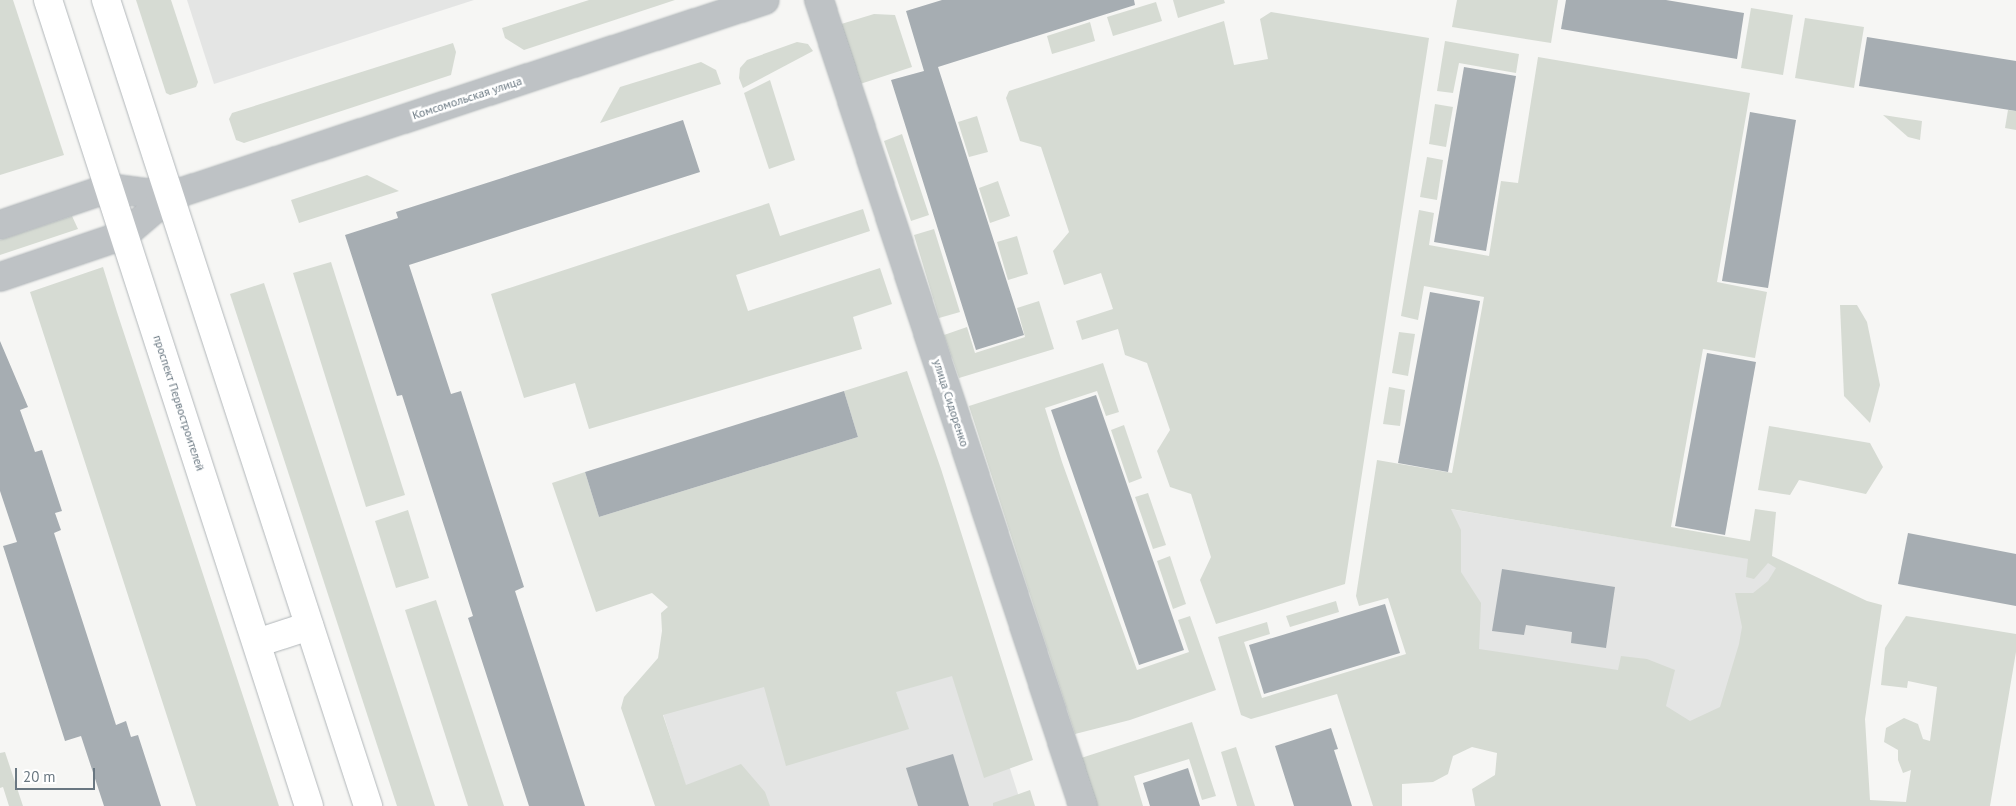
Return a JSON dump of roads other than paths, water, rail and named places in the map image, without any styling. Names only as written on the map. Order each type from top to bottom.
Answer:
[{"type":"main road","name":"проспект Первостроителей","points":[[48,0],[309,806]]},
{"type":"main road","points":[[106,0],[368,806]]},
{"type":"main road","points":[[256,643],[309,626]]},
{"type":"street","name":"Комсомольская улица","points":[[0,277],[124,235],[170,196],[765,0]]},
{"type":"street","name":"улица Сидоренко","points":[[819,0],[1083,806]]},
{"type":"street","name":"Комсомольская улица","points":[[0,225],[109,188],[170,196]]}]
